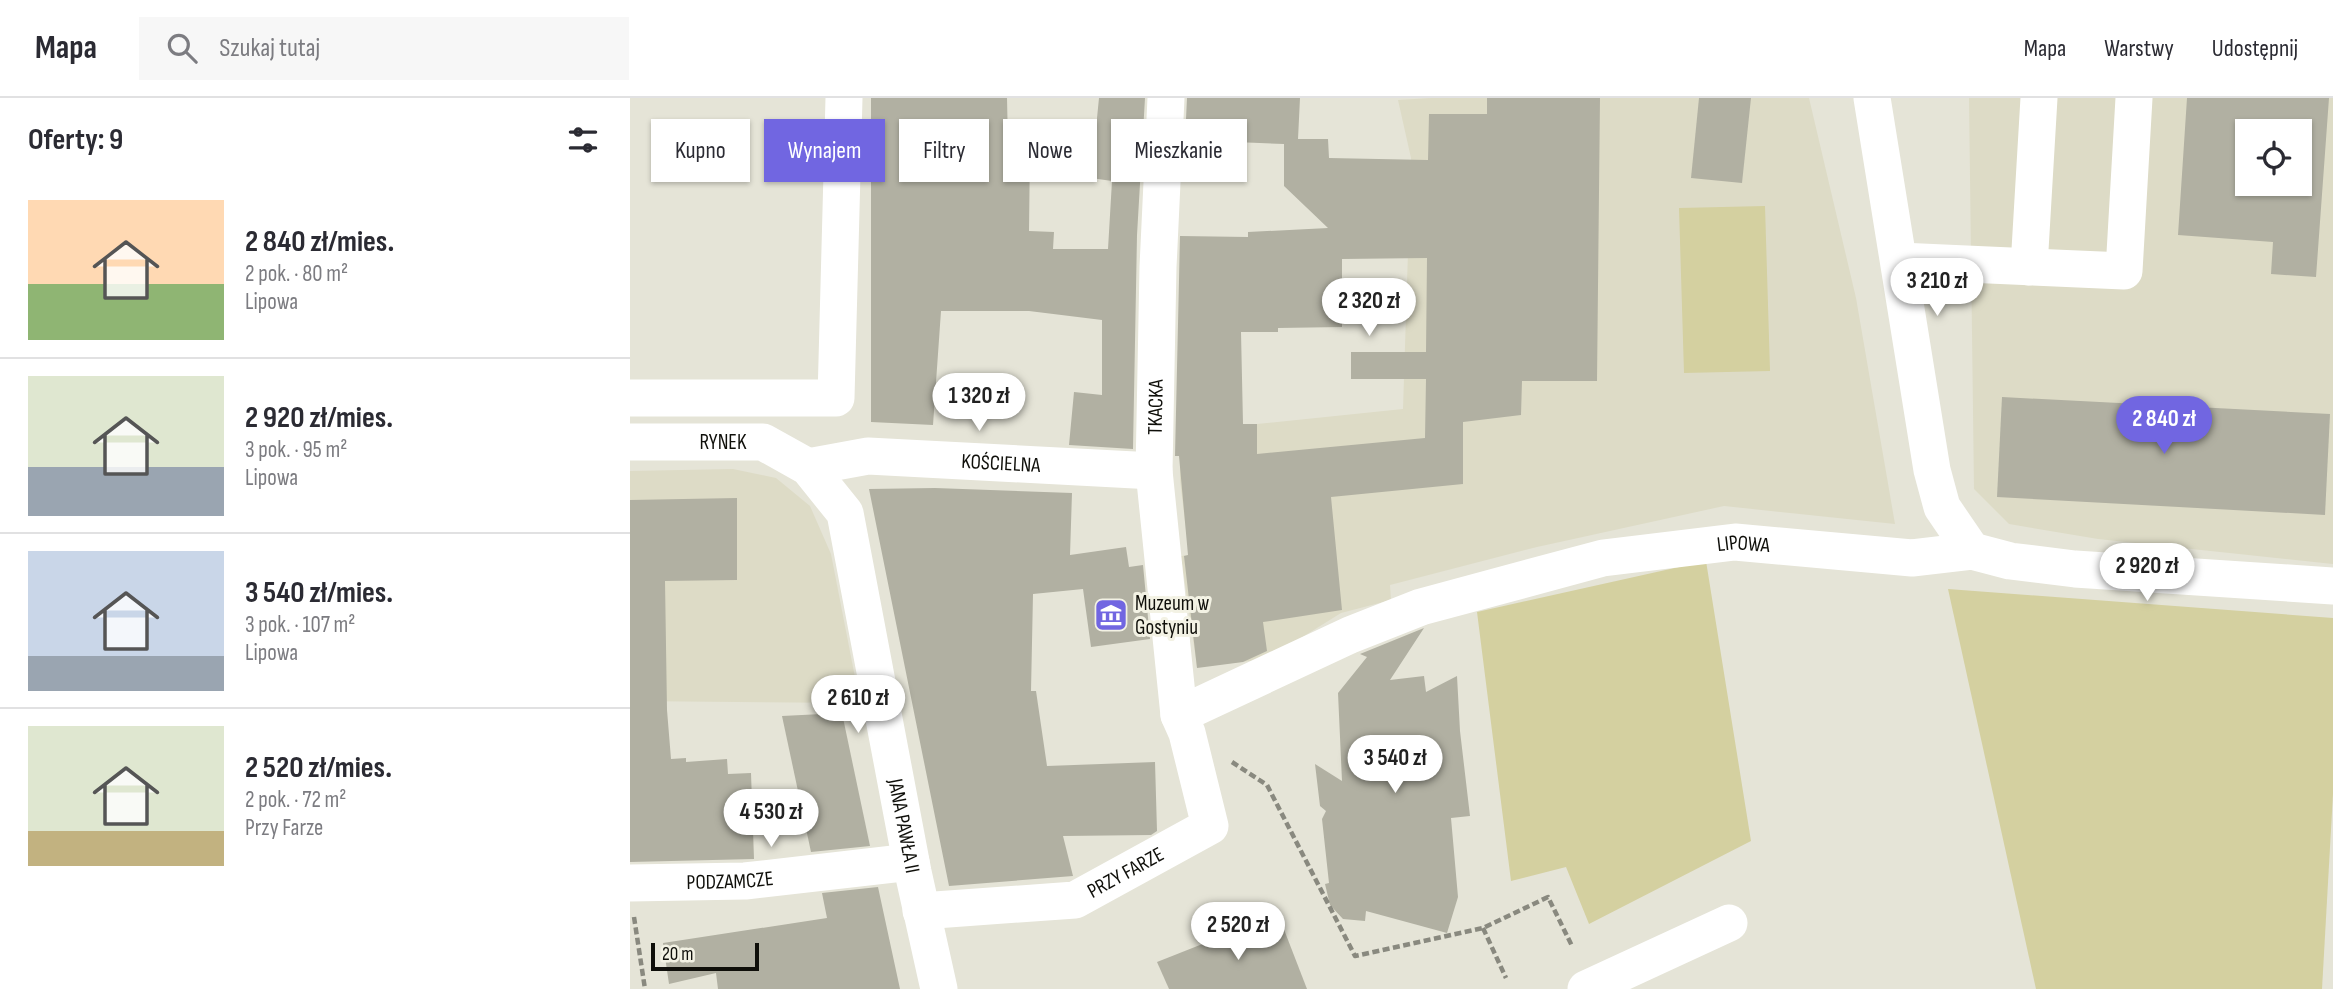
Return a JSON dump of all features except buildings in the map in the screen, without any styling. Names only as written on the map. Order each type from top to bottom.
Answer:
[{"type":"street","points":[[630,398],[836,398],[844,98]]},
{"type":"street","name":"TKACKA","points":[[1166,98],[1158,267],[1154,471],[1183,724]]},
{"type":"street","points":[[1872,98],[1932,470],[1942,507],[1972,551]]},
{"type":"street","points":[[2029,267],[2039,98]]},
{"type":"street","points":[[1899,261],[2124,271],[2134,98]]},
{"type":"street","name":"RYNEK","points":[[630,442],[763,442],[808,467]]},
{"type":"street","name":"KOŚCIELNA","points":[[808,467],[868,456],[1154,471]]},
{"type":"street","name":"JANA PAWŁA II","points":[[808,467],[845,513],[911,862],[939,989]]},
{"type":"street","name":"LIPOWA","points":[[1183,724],[1350,635],[1422,607],[1603,558],[1735,542],[1912,558],[1972,551],[2010,561],[2075,569],[2333,586]]},
{"type":"street","name":"PRZY FARZE","points":[[921,911],[1075,901],[1210,826],[1183,724]]},
{"type":"street","name":"PODZAMCZE","points":[[632,898],[745,881],[911,862]]},
{"type":"street","points":[[1587,989],[1729,923]]},
{"type":"path","points":[[1183,724],[1267,785],[1356,956],[1483,928],[1548,897],[1572,946]]},
{"type":"path","points":[[632,898],[645,989]]},
{"type":"path","points":[[1483,928],[1506,978]]},
{"type":"shaded area","points":[[1809,98],[1856,298],[1895,524],[1724,506],[1537,547],[1390,585],[1391,600],[1341,613],[1267,659],[1197,667],[1181,556],[1189,555],[1180,480],[1180,428],[1257,424],[1403,409],[1411,158],[1398,100]]},
{"type":"shaded area","points":[[1969,98],[2333,98],[2333,564],[2098,539],[2009,524],[1974,489]]},
{"type":"shaded area","points":[[1765,206],[1770,371],[1684,373],[1679,208]]},
{"type":"shaded area","points":[[733,469],[776,478],[810,506],[831,554],[860,703],[630,701],[630,471]]},
{"type":"shaded area","points":[[1706,561],[1751,841],[1589,924],[1566,867],[1511,881],[1477,612]]},
{"type":"shaded area","points":[[1948,589],[2333,618],[2333,794],[2322,989],[2036,989]]},
{"type":"place","name":"Muzeum w Gostyniu","points":[[1111,615]]}]
